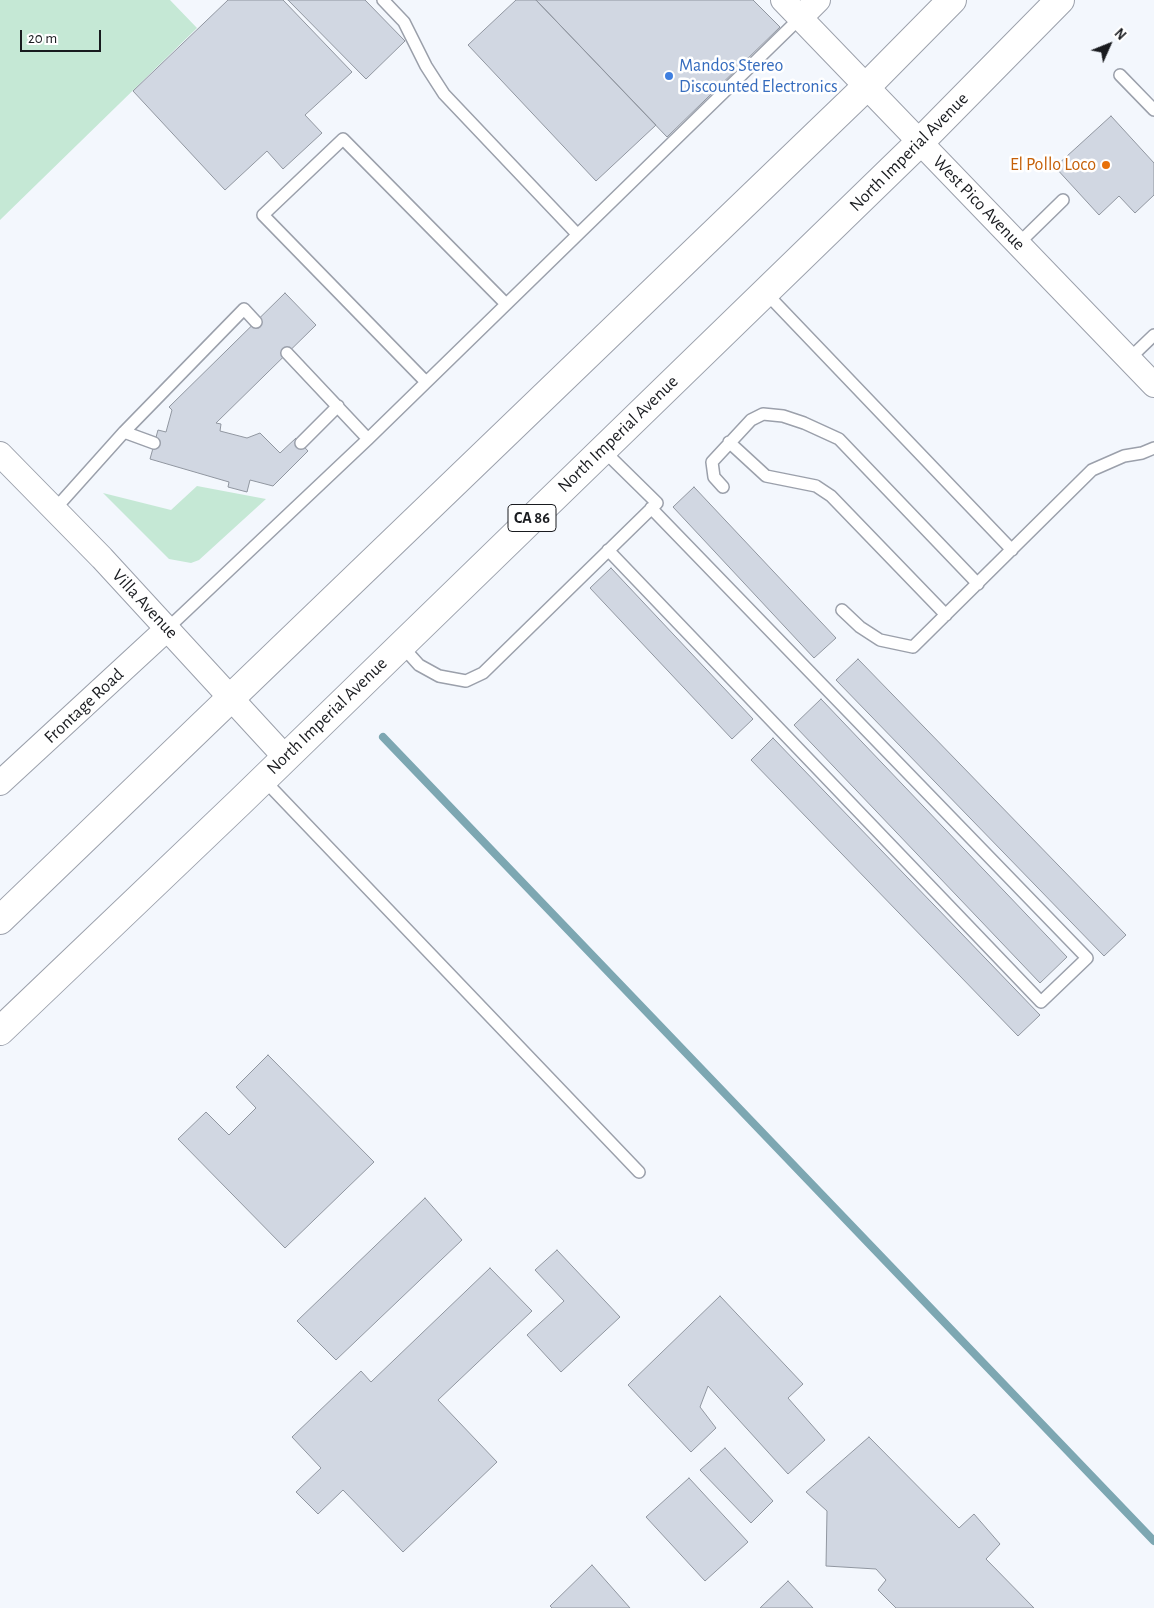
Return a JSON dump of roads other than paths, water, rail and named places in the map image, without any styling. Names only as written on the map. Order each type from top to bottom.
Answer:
[{"type":"highway","points":[[0,920],[867,86],[952,0]]},
{"type":"highway","name":"North Imperial Avenue","points":[[0,1031],[263,779],[920,142],[1060,0]]},
{"type":"street","name":"West Pico Avenue","points":[[783,0],[1154,385]]},
{"type":"street","points":[[800,18],[818,0]]},
{"type":"street","name":"Villa Avenue","points":[[0,454],[168,628],[285,757]]},
{"type":"street","name":"Frontage Road","points":[[0,783],[168,628]]},
{"type":"lane","points":[[383,0],[404,22],[426,66],[444,94],[577,234]]},
{"type":"lane","points":[[168,628],[368,439],[800,18]]},
{"type":"lane","points":[[1120,75],[1154,110]]},
{"type":"lane","points":[[426,382],[263,214],[343,139],[506,304]]},
{"type":"lane","points":[[1019,244],[1063,200]]},
{"type":"lane","points":[[765,292],[1012,550]]},
{"type":"lane","points":[[54,509],[124,432],[244,309],[256,322]]},
{"type":"lane","points":[[1129,359],[1154,335]]},
{"type":"lane","points":[[287,353],[368,439]]},
{"type":"lane","points":[[301,444],[338,406]]},
{"type":"lane","points":[[723,487],[714,477],[712,462],[751,420],[763,414],[783,416],[804,423],[839,439],[978,584]]},
{"type":"lane","points":[[124,432],[154,443]]},
{"type":"lane","points":[[730,442],[766,476],[816,486],[831,496],[946,615]]},
{"type":"lane","points":[[842,610],[860,627],[880,640],[913,647],[1092,470],[1124,456],[1142,453],[1154,448]]},
{"type":"lane","points":[[400,645],[420,665],[439,676],[466,681],[484,672],[656,503],[602,449]]},
{"type":"lane","points":[[608,550],[1040,1002],[1088,958],[651,508]]},
{"type":"lane","points":[[263,779],[639,1172]]},
{"type":"waterway","points":[[383,737],[1154,1541]]},
{"type":"place","name":"Mandos Stereo Discounted Electronics","points":[[669,76]]},
{"type":"place","name":"El Pollo Loco","points":[[1106,165]]}]
